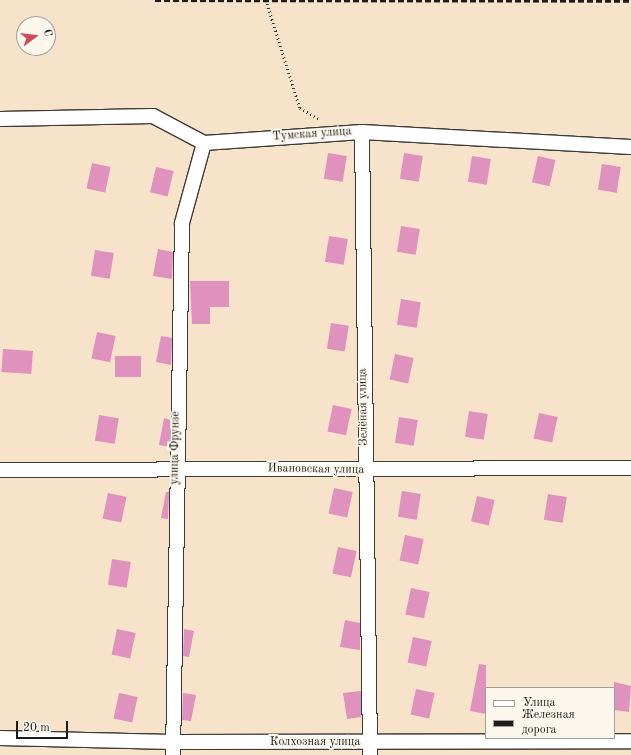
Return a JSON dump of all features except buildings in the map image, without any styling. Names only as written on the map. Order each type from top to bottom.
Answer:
[{"type":"street","points":[[0,119],[153,116],[204,143]]},
{"type":"street","name":"Тумская улица","points":[[204,143],[362,132],[631,147]]},
{"type":"street","name":"Зелёная улица","points":[[362,132],[365,470],[370,749]]},
{"type":"street","name":"улица Фрунзе","points":[[173,749],[175,468],[182,223],[204,143]]},
{"type":"street","name":"Ивановская улица","points":[[0,470],[175,468],[365,470],[631,468]]},
{"type":"street","name":"Колхозная улица","points":[[0,738],[173,749],[370,749],[631,741]]},
{"type":"path","points":[[266,0],[300,108],[328,122]]},
{"type":"railway","points":[[155,0],[631,1]]}]
